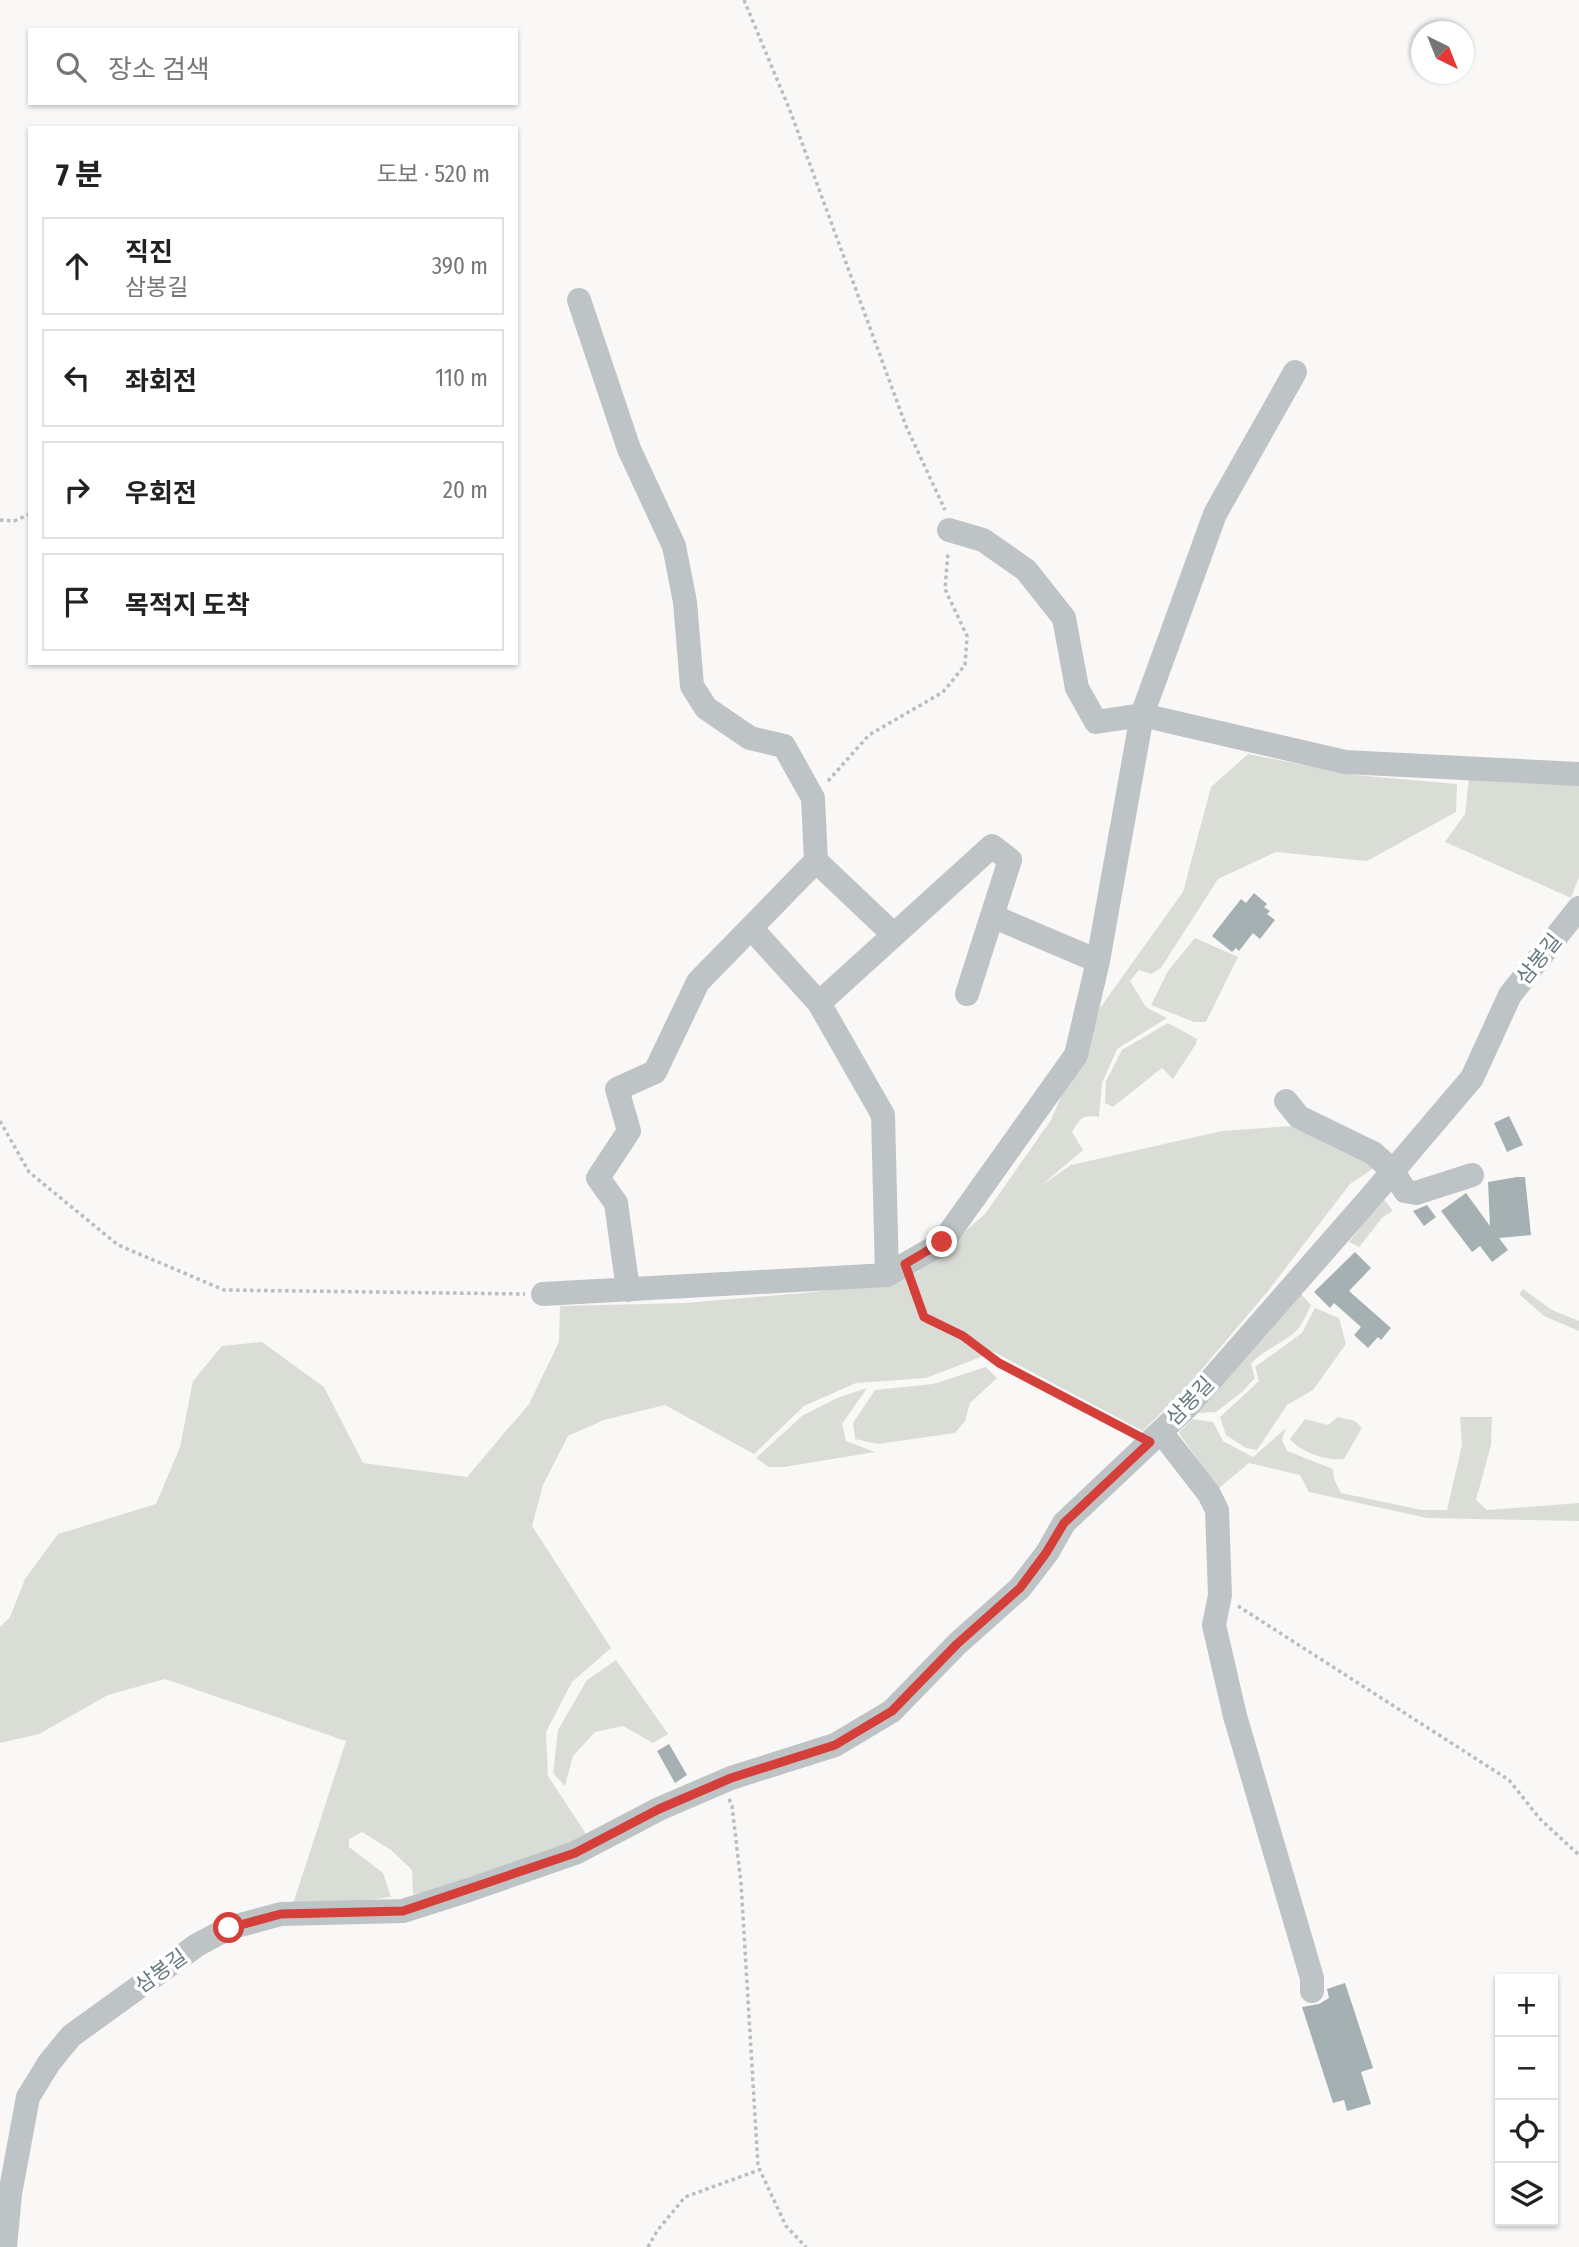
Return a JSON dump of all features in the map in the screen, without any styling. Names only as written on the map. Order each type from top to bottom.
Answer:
[{"type":"street","points":[[579,300],[629,449],[674,546],[685,602],[692,686],[706,708],[750,738],[784,746],[813,798],[816,861],[894,935]]},
{"type":"street","points":[[543,1294],[896,1270],[942,1242],[1076,1055],[1098,961],[1142,715],[1215,514],[1295,372]]},
{"type":"street","points":[[949,530],[983,540],[1026,570],[1065,618],[1077,688],[1096,722],[1142,715],[1345,762],[1579,774]]},
{"type":"street","points":[[819,1003],[992,846],[1010,860],[967,994]]},
{"type":"street","points":[[628,1290],[617,1203],[598,1178],[629,1131],[617,1089],[655,1072],[698,982],[816,861]]},
{"type":"street","name":"삼봉길","points":[[5,2247],[10,2194],[28,2097],[49,2063],[71,2036],[197,1945],[229,1928],[281,1914],[403,1911],[575,1853],[659,1809],[723,1782],[835,1745],[892,1711],[957,1644],[1020,1588],[1064,1523],[1188,1406],[1393,1171],[1472,1078],[1510,995],[1579,908]]},
{"type":"street","points":[[992,916],[1098,961]]},
{"type":"street","points":[[751,928],[819,1003],[883,1115],[896,1270]]},
{"type":"street","points":[[1286,1101],[1299,1117],[1373,1153],[1393,1171],[1405,1191],[1416,1193],[1472,1175]]},
{"type":"street","points":[[1155,1437],[1209,1494],[1217,1510],[1220,1595],[1214,1625],[1235,1716],[1312,1978],[1312,1991]]},
{"type":"path","points":[[744,0],[791,113],[906,426],[950,523],[945,589],[967,636],[965,665],[943,692],[869,735],[813,798]]},
{"type":"path","points":[[0,520],[14,521],[28,515]]},
{"type":"path","points":[[0,1121],[29,1172],[118,1245],[224,1290],[543,1294]]},
{"type":"path","points":[[896,1270],[924,1317],[963,1336],[999,1363],[1155,1437]]},
{"type":"path","points":[[1220,1595],[1509,1780],[1540,1819],[1579,1855]]},
{"type":"path","points":[[723,1782],[732,1806],[741,1883],[758,2166],[786,2227],[806,2247]]},
{"type":"path","points":[[648,2247],[657,2231],[685,2197],[760,2169]]},
{"type":"shaded area","points":[[1248,754],[1355,775],[1457,784],[1456,812],[1367,861],[1276,852],[1218,879],[1161,968],[1151,974],[1139,970],[1130,981],[1146,1007],[1167,1018],[1117,1049],[1102,1083],[1099,1117],[1082,1118],[1072,1132],[1083,1150],[1042,1185],[1071,1165],[1222,1131],[1293,1126],[1380,1164],[1350,1184],[1268,1291],[1186,1388],[1143,1431],[994,1352],[926,1378],[856,1383],[804,1406],[754,1454],[665,1405],[604,1420],[568,1436],[543,1485],[532,1526],[611,1648],[572,1682],[546,1732],[548,1776],[590,1840],[440,1891],[413,1894],[412,1870],[391,1850],[362,1832],[349,1839],[349,1847],[383,1873],[391,1897],[353,1902],[293,1904],[346,1741],[165,1679],[108,1695],[39,1734],[0,1743],[0,1627],[10,1617],[25,1579],[58,1534],[156,1504],[180,1447],[193,1381],[222,1346],[262,1342],[324,1387],[363,1463],[467,1477],[529,1404],[559,1342],[560,1306],[685,1303],[816,1292],[918,1272],[985,1214],[1051,1120],[1100,1008],[1183,892],[1211,787]]},
{"type":"shaded area","points":[[1469,777],[1579,785],[1579,877],[1571,898],[1445,842],[1465,814]]},
{"type":"shaded area","points":[[1195,938],[1238,957],[1206,1022],[1194,1022],[1151,1005],[1168,971]]},
{"type":"shaded area","points":[[1168,1023],[1197,1039],[1173,1079],[1162,1068],[1113,1107],[1105,1103],[1106,1081],[1122,1050]]},
{"type":"shaded area","points":[[1383,1198],[1393,1211],[1383,1217],[1359,1247],[1349,1242]]},
{"type":"shaded area","points":[[1523,1289],[1552,1310],[1579,1321],[1579,1331],[1544,1316],[1519,1294]]},
{"type":"shaded area","points":[[1298,1291],[1311,1305],[1299,1328],[1251,1364],[1255,1378],[1242,1392],[1216,1412],[1198,1413]]},
{"type":"shaded area","points":[[1315,1308],[1339,1318],[1346,1344],[1313,1390],[1287,1405],[1257,1450],[1246,1448],[1226,1435],[1220,1417],[1259,1381],[1255,1367],[1302,1333]]},
{"type":"shaded area","points":[[986,1367],[997,1378],[970,1403],[965,1421],[955,1433],[878,1444],[855,1439],[853,1423],[875,1390],[933,1384]]},
{"type":"shaded area","points":[[867,1388],[842,1424],[846,1441],[875,1452],[784,1467],[769,1467],[756,1458],[802,1416],[837,1398]]},
{"type":"shaded area","points":[[1338,1417],[1355,1421],[1362,1428],[1344,1459],[1314,1455],[1290,1439],[1305,1419],[1328,1425]]},
{"type":"shaded area","points":[[1460,1417],[1492,1417],[1491,1445],[1476,1500],[1487,1510],[1579,1503],[1579,1521],[1427,1518],[1309,1492],[1300,1475],[1249,1463],[1218,1489],[1179,1433],[1192,1419],[1213,1422],[1223,1441],[1253,1457],[1286,1428],[1282,1440],[1287,1451],[1333,1469],[1334,1479],[1341,1493],[1422,1510],[1447,1510],[1462,1445]]},
{"type":"shaded area","points":[[616,1660],[668,1734],[653,1743],[623,1726],[595,1732],[573,1756],[565,1786],[553,1773],[558,1730],[587,1680]]},
{"type":"building","points":[[1254,893],[1267,904],[1264,907],[1270,911],[1267,914],[1275,920],[1260,939],[1253,933],[1239,951],[1236,948],[1232,952],[1212,936],[1241,899],[1246,903]]},
{"type":"building","points":[[1509,1116],[1523,1145],[1507,1152],[1494,1123]]},
{"type":"building","points":[[1525,1177],[1531,1235],[1499,1238],[1508,1250],[1492,1262],[1480,1246],[1472,1252],[1441,1211],[1466,1193],[1490,1226],[1488,1182]]},
{"type":"building","points":[[1427,1205],[1436,1217],[1424,1226],[1413,1211]]},
{"type":"building","points":[[1355,1252],[1371,1268],[1349,1291],[1391,1328],[1381,1340],[1378,1337],[1368,1348],[1354,1335],[1361,1327],[1334,1303],[1330,1308],[1314,1292]]},
{"type":"building","points":[[669,1744],[687,1775],[675,1783],[657,1751]]},
{"type":"building","points":[[1345,1983],[1373,2068],[1361,2072],[1371,2104],[1347,2111],[1344,2100],[1333,2103],[1302,2007],[1319,2004],[1329,1998],[1327,1989]]},
{"type":"route","points":[[229,1928],[281,1914],[403,1911],[575,1853],[659,1809],[731,1778],[835,1745],[892,1711],[957,1644],[1020,1588],[1064,1523],[1150,1442],[999,1363],[963,1336],[924,1317],[905,1264],[942,1242]]}]
